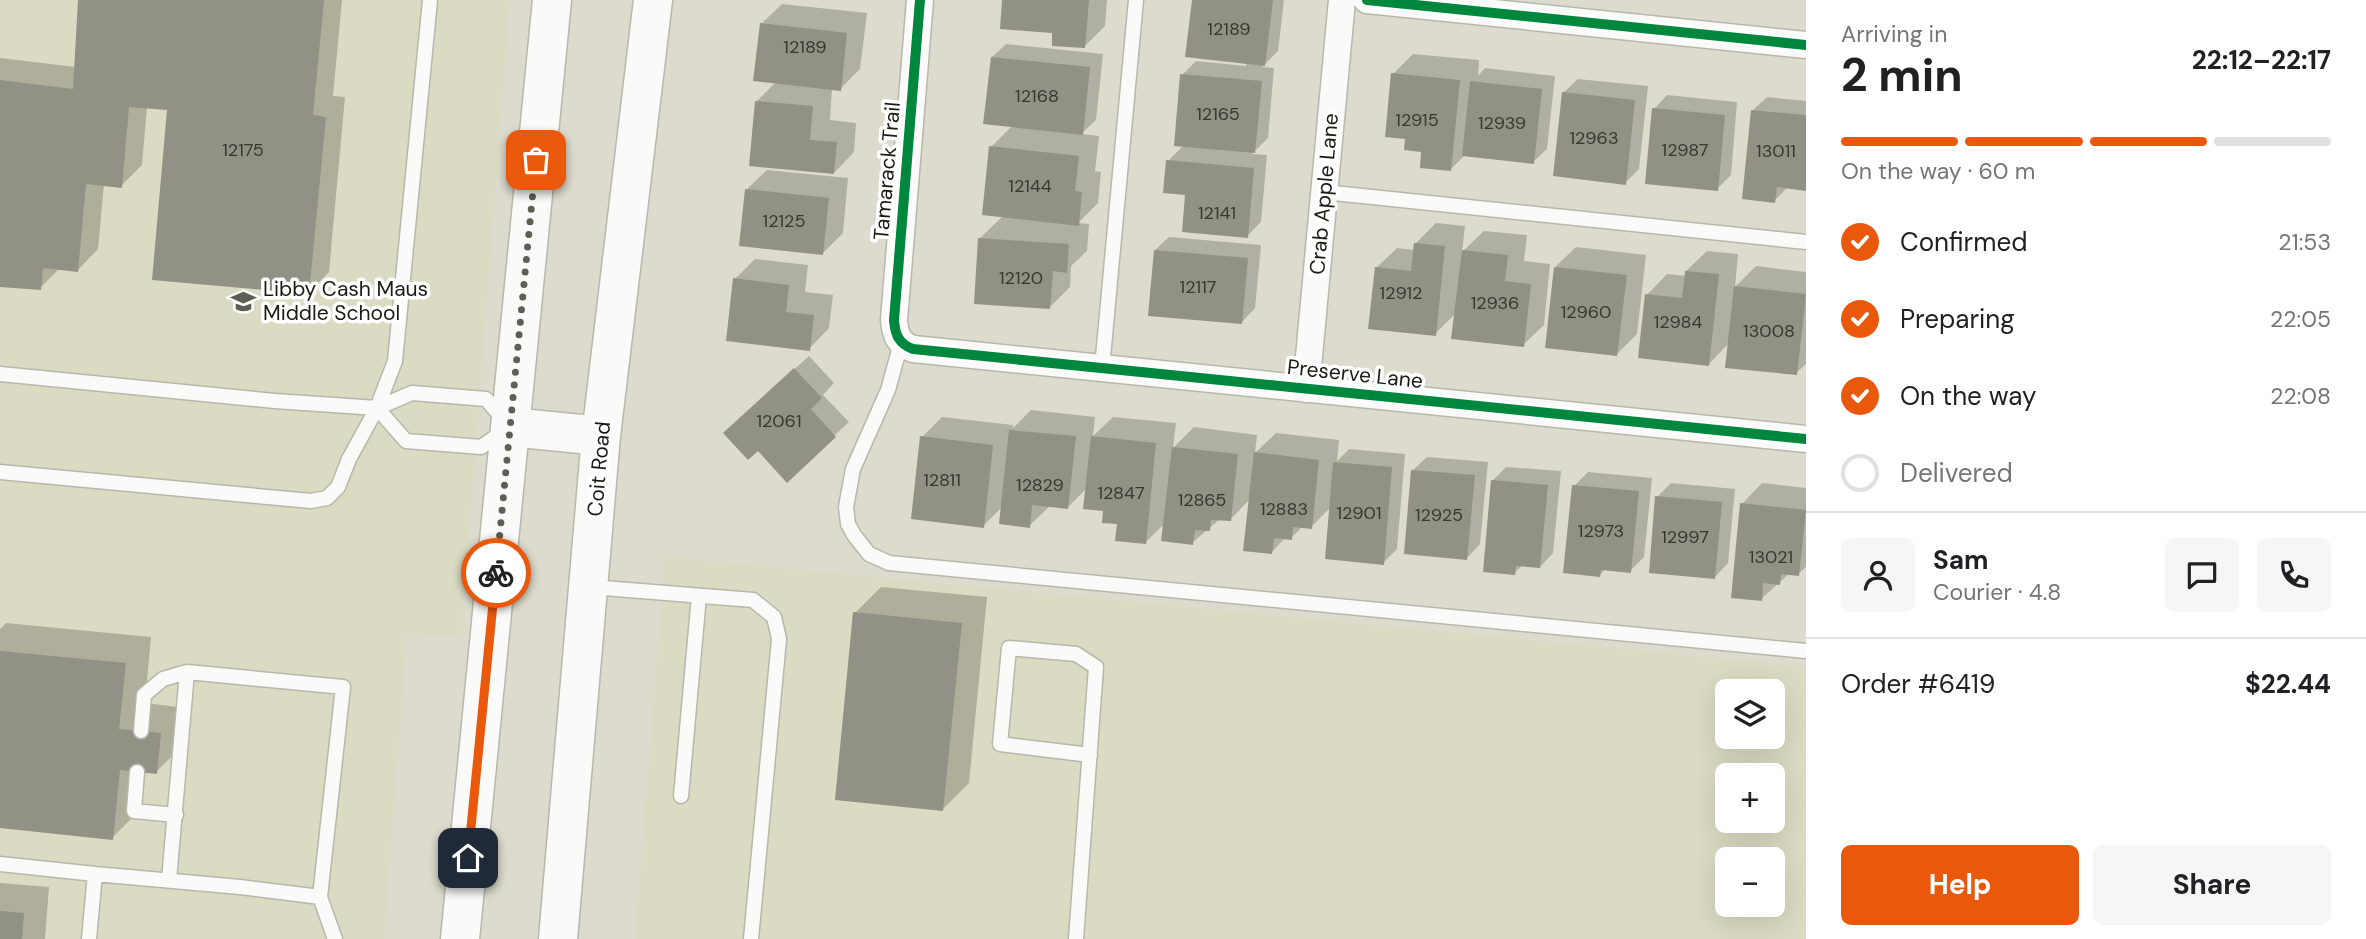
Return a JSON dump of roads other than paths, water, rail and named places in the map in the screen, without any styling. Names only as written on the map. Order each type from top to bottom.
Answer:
[{"type":"main road","points":[[460,939],[552,0]]},
{"type":"main road","name":"Coit Road","points":[[558,939],[601,436],[653,0]]},
{"type":"main road","points":[[510,427],[601,436]]},
{"type":"street","name":"Tamarack Trail","points":[[901,343],[896,335],[894,320],[920,0]]},
{"type":"street","name":"Crab Apple Lane","points":[[1306,389],[1342,0]]},
{"type":"street","points":[[1367,0],[1806,45]]},
{"type":"street","name":"Preserve Lane","points":[[901,343],[913,349],[1806,439]]},
{"type":"lane","points":[[0,472],[311,502],[327,498],[338,488],[349,459],[377,408],[395,361],[430,0]]},
{"type":"lane","points":[[1102,368],[1136,0]]},
{"type":"lane","points":[[1324,192],[1806,242]]},
{"type":"lane","points":[[901,343],[888,390],[853,468],[846,507],[848,524],[854,535],[869,554],[889,563],[1806,651]]},
{"type":"lane","points":[[0,373],[275,401],[377,408],[412,393],[485,399],[510,427],[481,447],[406,441],[377,408]]},
{"type":"lane","points":[[589,587],[754,600],[774,617],[779,639],[751,939]]},
{"type":"lane","points":[[681,796],[699,596]]},
{"type":"lane","points":[[1076,939],[1090,755],[1096,667],[1076,654],[1009,648],[1000,744],[1090,755]]},
{"type":"lane","points":[[169,880],[187,672]]},
{"type":"lane","points":[[141,731],[144,695],[163,679],[187,672],[343,687],[320,897],[335,939]]},
{"type":"lane","points":[[137,772],[134,811],[176,815]]},
{"type":"lane","points":[[0,864],[320,897]]},
{"type":"lane","points":[[89,939],[95,874]]},
{"type":"place","name":"Libby Cash Maus Middle School","points":[[243,301]]}]
